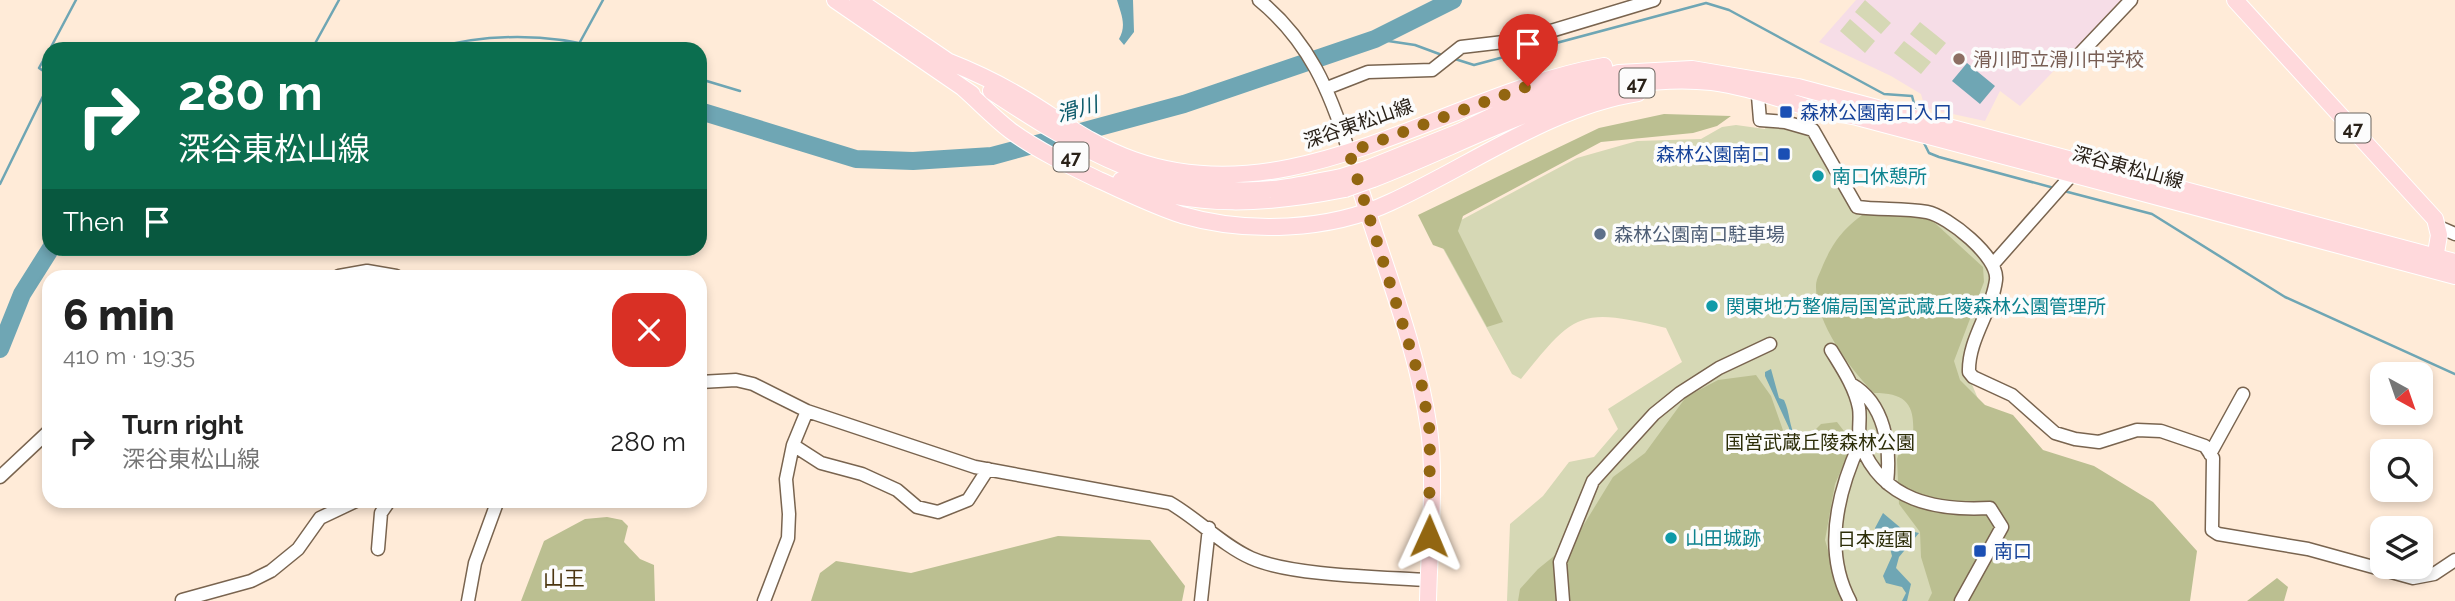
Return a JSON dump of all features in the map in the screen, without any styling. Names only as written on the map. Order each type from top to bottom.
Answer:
[{"type":"main road","name":"深谷東松山線","points":[[835,0],[1059,150],[1098,171],[1178,197],[1250,203],[1343,183],[1532,112],[1620,85],[1661,80],[1713,82],[1775,95],[1800,105]]},
{"type":"main road","name":"深谷東松山線","points":[[858,0],[1080,147],[1121,168],[1196,187],[1232,190],[1343,183]]},
{"type":"main road","name":"47","points":[[2235,0],[2409,189],[2439,227]]},
{"type":"main road","name":"深谷東松山線","points":[[947,61],[983,75],[1120,155],[1197,175],[1234,175],[1308,163],[1349,152],[1550,78],[1627,62],[1686,59],[1715,62],[1742,66],[2068,180],[2434,263]]},
{"type":"main road","name":"深谷東松山線","points":[[1371,173],[1526,100],[1619,73],[1692,69],[1798,87]]},
{"type":"main road","name":"深谷東松山線","points":[[963,88],[1012,131],[1076,169],[1184,215],[1269,226],[1328,221],[1367,212],[1572,112],[1608,99],[1679,88],[1758,96],[1919,127]]},
{"type":"main road","points":[[1349,152],[1404,321],[1422,386],[1430,433],[1428,601]]},
{"type":"main road","points":[[2434,263],[2439,227]]},
{"type":"main road","points":[[2434,263],[2455,262]]},
{"type":"main road","points":[[2434,263],[2455,276]]},
{"type":"street","points":[[1259,0],[1299,38],[1325,83],[1349,152]]},
{"type":"street","points":[[1325,83],[1368,72],[1432,70],[1461,47],[1521,40],[1654,0]]},
{"type":"street","points":[[2076,58],[2131,0]]},
{"type":"street","points":[[1758,96],[1760,120],[1785,122],[1813,130],[1857,207],[1929,212],[1968,238],[1994,263],[1997,277],[1969,363],[1973,377],[2012,395],[2055,433],[2099,442],[2137,430],[2161,431],[2204,446],[2213,458],[2212,530],[2218,534],[2308,549],[2413,578],[2434,574],[2455,559]]},
{"type":"street","points":[[1994,263],[2068,180]]},
{"type":"street","points":[[2439,227],[2455,234]]},
{"type":"street","points":[[1563,601],[1560,562],[1593,481],[1654,414],[1680,393],[1719,368],[1769,344]]},
{"type":"street","points":[[1831,350],[1851,384],[1859,408],[1860,443],[1838,502],[1836,520],[1838,560],[1848,599]]},
{"type":"street","points":[[707,382],[736,380],[753,384],[807,411],[988,469],[1170,503],[1209,528],[1236,550],[1268,563],[1371,577],[1429,580]]},
{"type":"street","points":[[1851,384],[1865,392],[1878,412],[1889,463],[1887,483]]},
{"type":"street","points":[[2210,454],[2244,394]]},
{"type":"street","points":[[764,601],[788,538],[786,479],[793,445],[807,411]]},
{"type":"street","points":[[0,477],[42,438]]},
{"type":"street","points":[[1860,443],[1887,483],[1932,507],[1990,508],[2003,527],[1961,601]]},
{"type":"street","points":[[793,445],[821,463],[862,474],[897,490],[917,507],[938,512],[968,500],[988,469]]},
{"type":"street","points":[[182,600],[251,581],[271,571],[298,549],[320,518],[341,508]]},
{"type":"street","points":[[378,549],[381,513],[384,508]]},
{"type":"street","points":[[468,601],[475,563],[495,508]]},
{"type":"street","points":[[1201,601],[1209,528]]},
{"type":"shaded area","name":"滑川町立滑川中学校","points":[[1856,0],[2122,0],[2020,106],[2000,91],[1985,121],[1925,108],[1921,94],[1891,76],[1819,42]]},
{"type":"green space","points":[[1865,0],[1891,23],[1881,34],[1855,12]]},
{"type":"green space","points":[[1850,19],[1875,41],[1865,53],[1840,31]]},
{"type":"green space","points":[[1920,22],[1946,43],[1936,55],[1910,34]]},
{"type":"green space","points":[[1904,41],[1931,62],[1921,74],[1894,53]]},
{"type":"green space","points":[[1664,114],[1731,116],[1717,126],[1693,133],[1601,142],[1463,216],[1458,231],[1503,322],[1487,327],[1444,249],[1433,245],[1418,215],[1599,128]]},
{"type":"green space","name":"国営武蔵丘陵森林公園","points":[[1767,123],[1808,132],[1852,211],[1925,214],[1990,264],[1993,278],[1971,382],[2001,454],[2153,601],[1507,601],[1510,524],[1543,496],[1569,462],[1594,457],[1618,429],[1608,409],[1682,362],[1666,328],[1637,321],[1597,317],[1582,320],[1568,328],[1554,340],[1521,379],[1512,374],[1435,234],[1577,158],[1637,141],[1701,139],[1722,127],[1736,125],[1765,129]]},
{"type":"green space","points":[[1867,211],[1925,214],[1983,267],[1984,282],[1954,361],[1960,380],[1985,405],[2013,415],[2043,450],[2094,466],[2153,502],[2197,551],[2190,601],[1928,601],[1932,593],[1921,557],[1920,532],[1899,504],[1897,459],[1901,447],[1913,435],[1910,408],[1906,402],[1894,395],[1874,393],[1864,382],[1835,344],[1817,299],[1817,280],[1832,248],[1846,229]]},
{"type":"green space","points":[[1756,375],[1771,396],[1785,436],[1805,440],[1821,424],[1837,422],[1847,435],[1850,450],[1835,484],[1825,540],[1843,601],[1518,601],[1520,589],[1538,569],[1575,539],[1613,477],[1645,453],[1686,397],[1718,380]]},
{"type":"green space","points":[[607,517],[622,520],[628,526],[624,542],[640,559],[654,565],[655,601],[521,601],[544,541],[585,519]]},
{"type":"green space","points":[[1058,536],[1150,540],[1185,586],[1182,601],[811,601],[820,573],[836,561],[911,573]]},
{"type":"green space","points":[[2277,578],[2288,587],[2284,601],[2247,601]]},
{"type":"water","points":[[1117,0],[1133,0],[1134,32],[1124,45],[1119,39],[1123,24]]},
{"type":"water","points":[[1967,63],[1995,86],[1980,104],[1952,81]]},
{"type":"water","points":[[1771,369],[1779,398],[1784,400],[1786,405],[1794,434],[1809,449],[1790,438],[1789,428],[1765,376],[1765,372]]},
{"type":"water","points":[[1883,513],[1902,529],[1919,533],[1899,557],[1896,568],[1911,584],[1907,601],[1902,601],[1906,593],[1902,587],[1886,583],[1883,576],[1892,556],[1889,544],[1879,538],[1875,528]]},
{"type":"waterway","points":[[54,42],[76,0]]},
{"type":"waterway","points":[[316,42],[339,0]]},
{"type":"waterway","points":[[580,42],[603,0]]},
{"type":"waterway","name":"滑川","points":[[707,113],[856,159],[913,161],[992,156],[1184,104],[1375,39],[1453,0]]},
{"type":"waterway","points":[[1455,59],[1474,65],[1706,3],[1729,10],[1884,94],[1912,96],[1916,111]]},
{"type":"waterway","points":[[462,42],[517,37],[572,42]]},
{"type":"waterway","points":[[1375,39],[1415,45],[1442,55]]},
{"type":"waterway","points":[[42,63],[39,68],[42,70]]},
{"type":"waterway","points":[[707,81],[740,91]]},
{"type":"waterway","points":[[0,184],[42,98]]},
{"type":"waterway","points":[[1923,141],[1929,153],[1939,157],[2054,188]]},
{"type":"waterway","points":[[2064,191],[2152,214],[2285,297],[2455,374]]},
{"type":"waterway","name":"滑川","points":[[0,349],[22,294],[46,256]]},
{"type":"place","name":"滑川町立滑川中学校","points":[[1959,59]]},
{"type":"place","name":"森林公園南口入口","points":[[1786,112]]},
{"type":"place","name":"森林公園南口","points":[[1784,154]]},
{"type":"place","name":"南口休憩所","points":[[1818,176]]},
{"type":"place","name":"森林公園南口駐車場","points":[[1600,234]]},
{"type":"place","name":"関東地方整備局国営武蔵丘陵森林公園管理所","points":[[1712,306]]},
{"type":"place","name":"山田城跡","points":[[1671,538]]},
{"type":"place","name":"南口","points":[[1980,551]]},
{"type":"district","name":"山王","points":[[564,578]]},
{"type":"route","points":[[1429,536],[1430,433],[1422,386],[1404,321],[1349,152],[1528,86]]},
{"type":"park label","name":"日本庭園","points":[[1875,539]]}]
